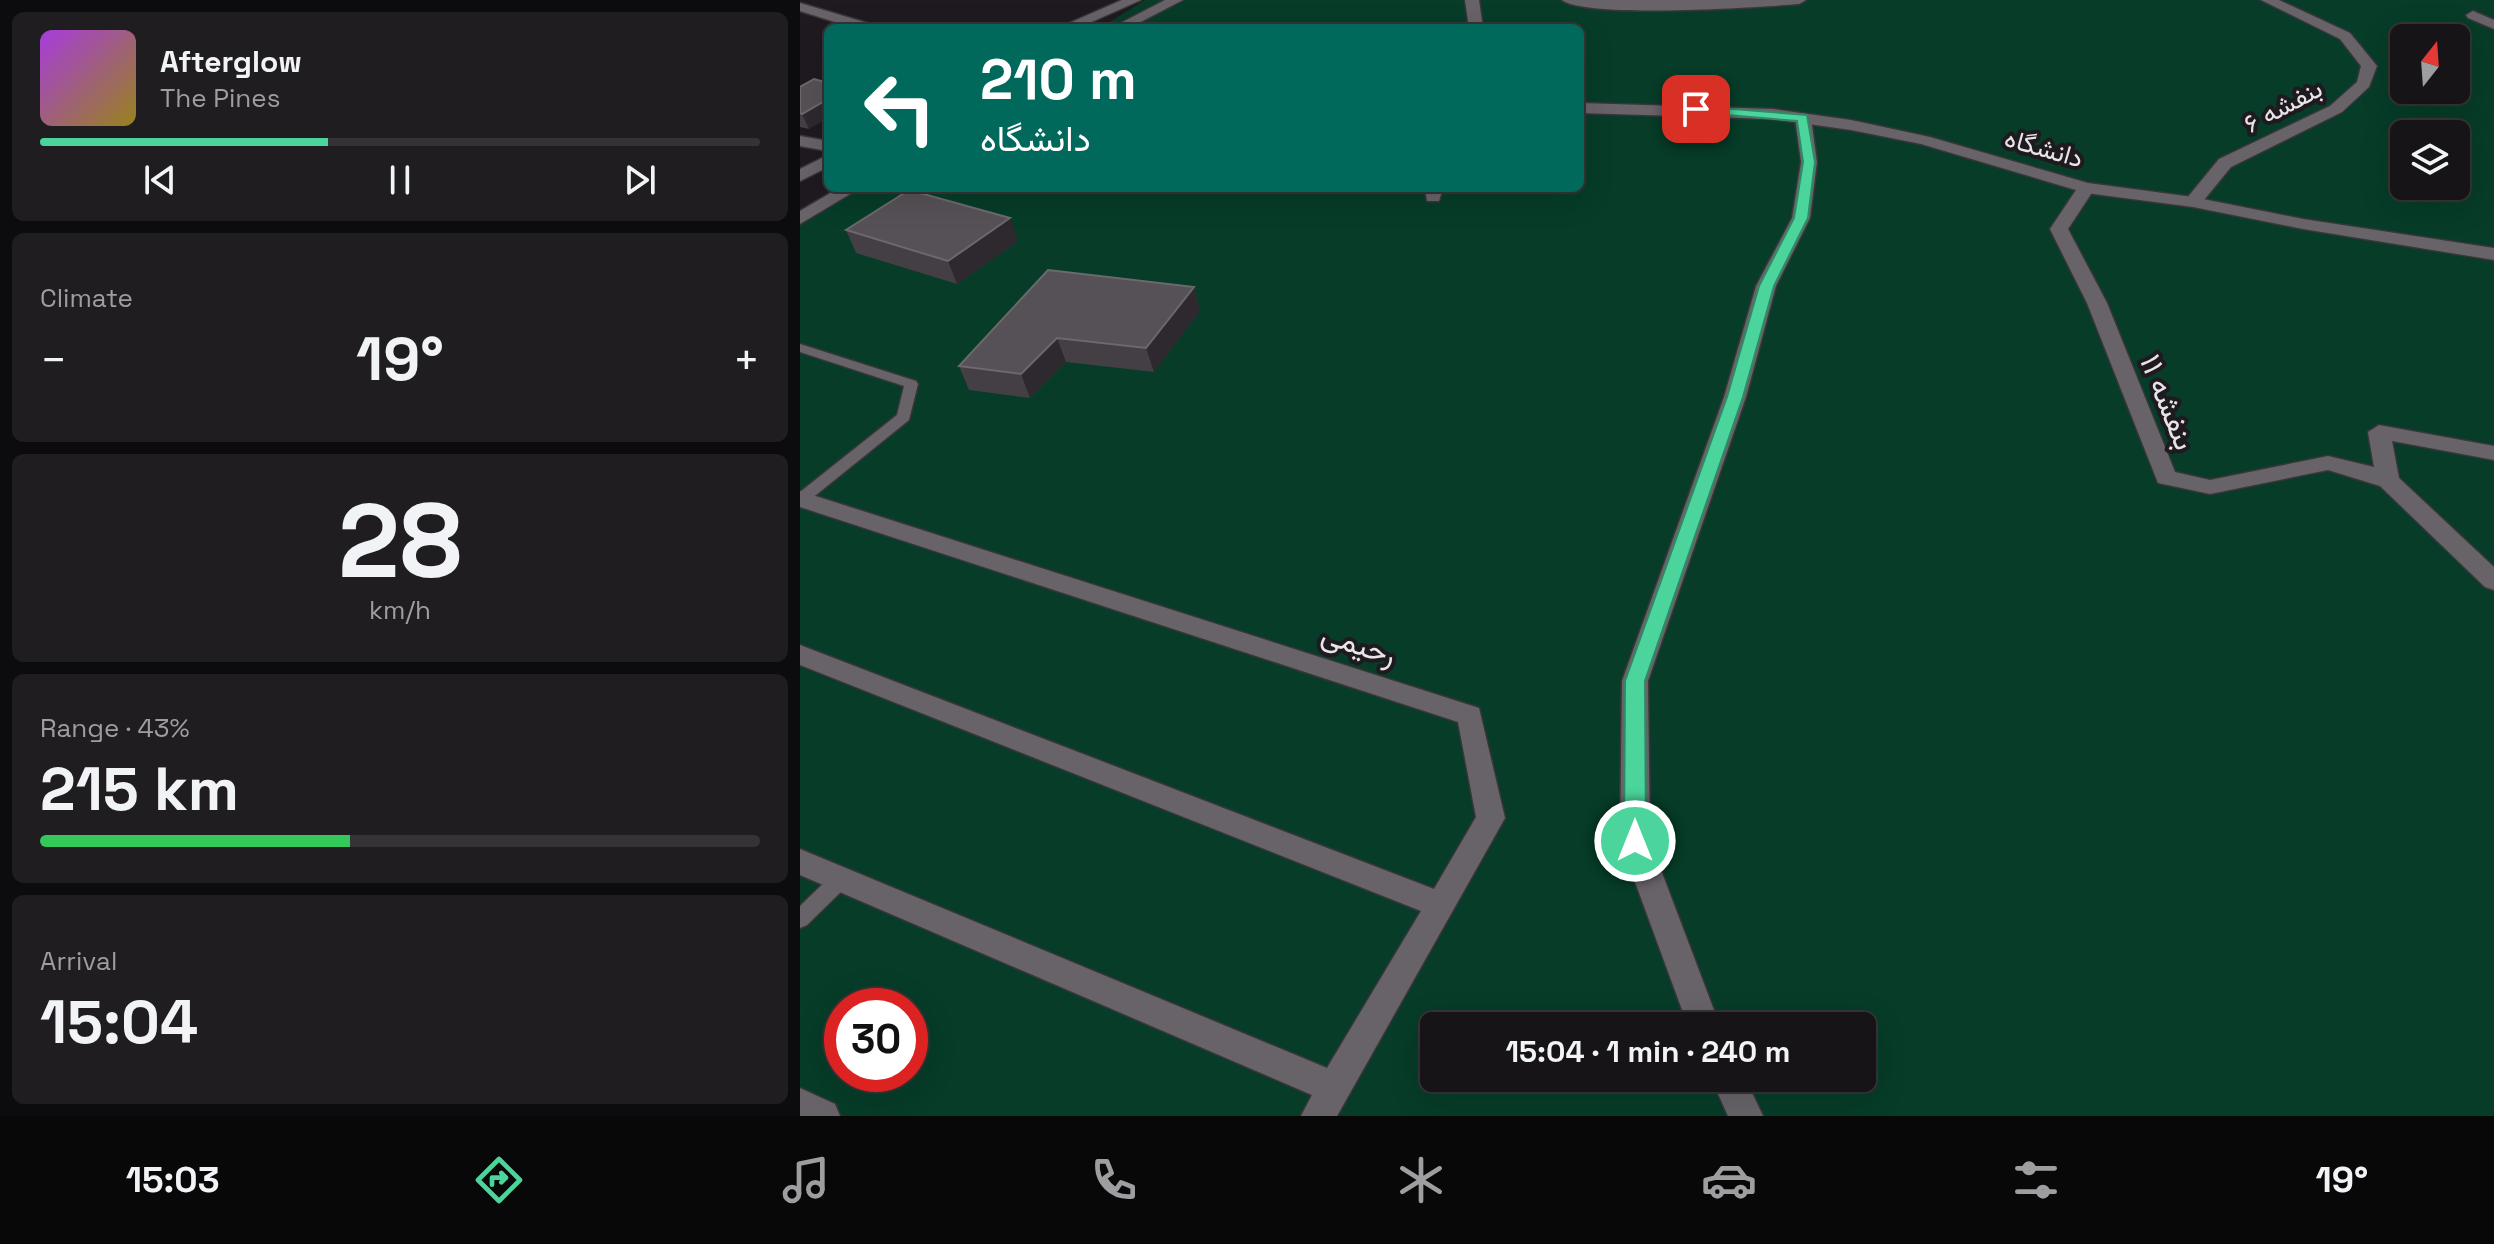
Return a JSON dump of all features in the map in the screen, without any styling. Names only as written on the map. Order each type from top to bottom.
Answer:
[{"type":"street","points":[[1075,24],[1134,0]]},
{"type":"street","points":[[1126,24],[1176,0]]},
{"type":"street","points":[[1472,0],[1475,24]]},
{"type":"street","points":[[1569,0],[1604,5],[1742,5],[1799,0]]},
{"type":"street","name":"بنفشه ۶","points":[[2193,202],[2225,163],[2336,109],[2364,84],[2369,66],[2345,36],[2268,0]]},
{"type":"street","points":[[800,7],[856,24]]},
{"type":"street","points":[[2473,15],[2494,25]]},
{"type":"street","name":"دانشگاه","points":[[1584,108],[1696,109],[1803,118],[1924,140],[2086,188],[2193,202],[2303,224],[2494,254]]},
{"type":"street","points":[[1699,1012],[1635,841],[1635,681],[1735,397],[1766,286],[1801,218],[1809,162],[1803,118]]},
{"type":"street","points":[[800,141],[824,145]]},
{"type":"street","points":[[800,176],[824,162]]},
{"type":"street","name":"بنفشه ۱۱","points":[[2086,188],[2059,229],[2097,303],[2166,478],[2210,487],[2328,463],[2364,471],[2388,481]]},
{"type":"street","points":[[800,219],[844,192]]},
{"type":"street","points":[[2494,453],[2379,432],[2388,481],[2494,581]]},
{"type":"street","name":"رحیمی","points":[[801,499],[1470,715],[1491,818],[1318,1116]]},
{"type":"street","points":[[800,655],[1440,905]]},
{"type":"street","points":[[800,862],[1335,1088]]},
{"type":"street","points":[[1735,1092],[1746,1116]]},
{"type":"street","points":[[800,1105],[823,1116]]},
{"type":"lane","points":[[800,348],[911,384],[904,417],[801,499]]},
{"type":"lane","points":[[800,919],[841,879]]},
{"type":"green space","points":[[1145,0],[2494,0],[2494,1116],[800,1116],[800,213],[834,192],[1584,192],[1584,24],[1106,24]]},
{"type":"building","points":[[814,79],[824,82],[824,101],[800,113],[800,87]]},
{"type":"building","points":[[906,192],[916,192],[1010,218],[948,261],[846,230]]},
{"type":"building","points":[[1048,270],[1194,287],[1146,348],[1057,338],[1021,374],[959,366]]},
{"type":"route","points":[[1635,841],[1635,681],[1735,397],[1766,286],[1801,218],[1809,162],[1803,118],[1696,109]]}]
